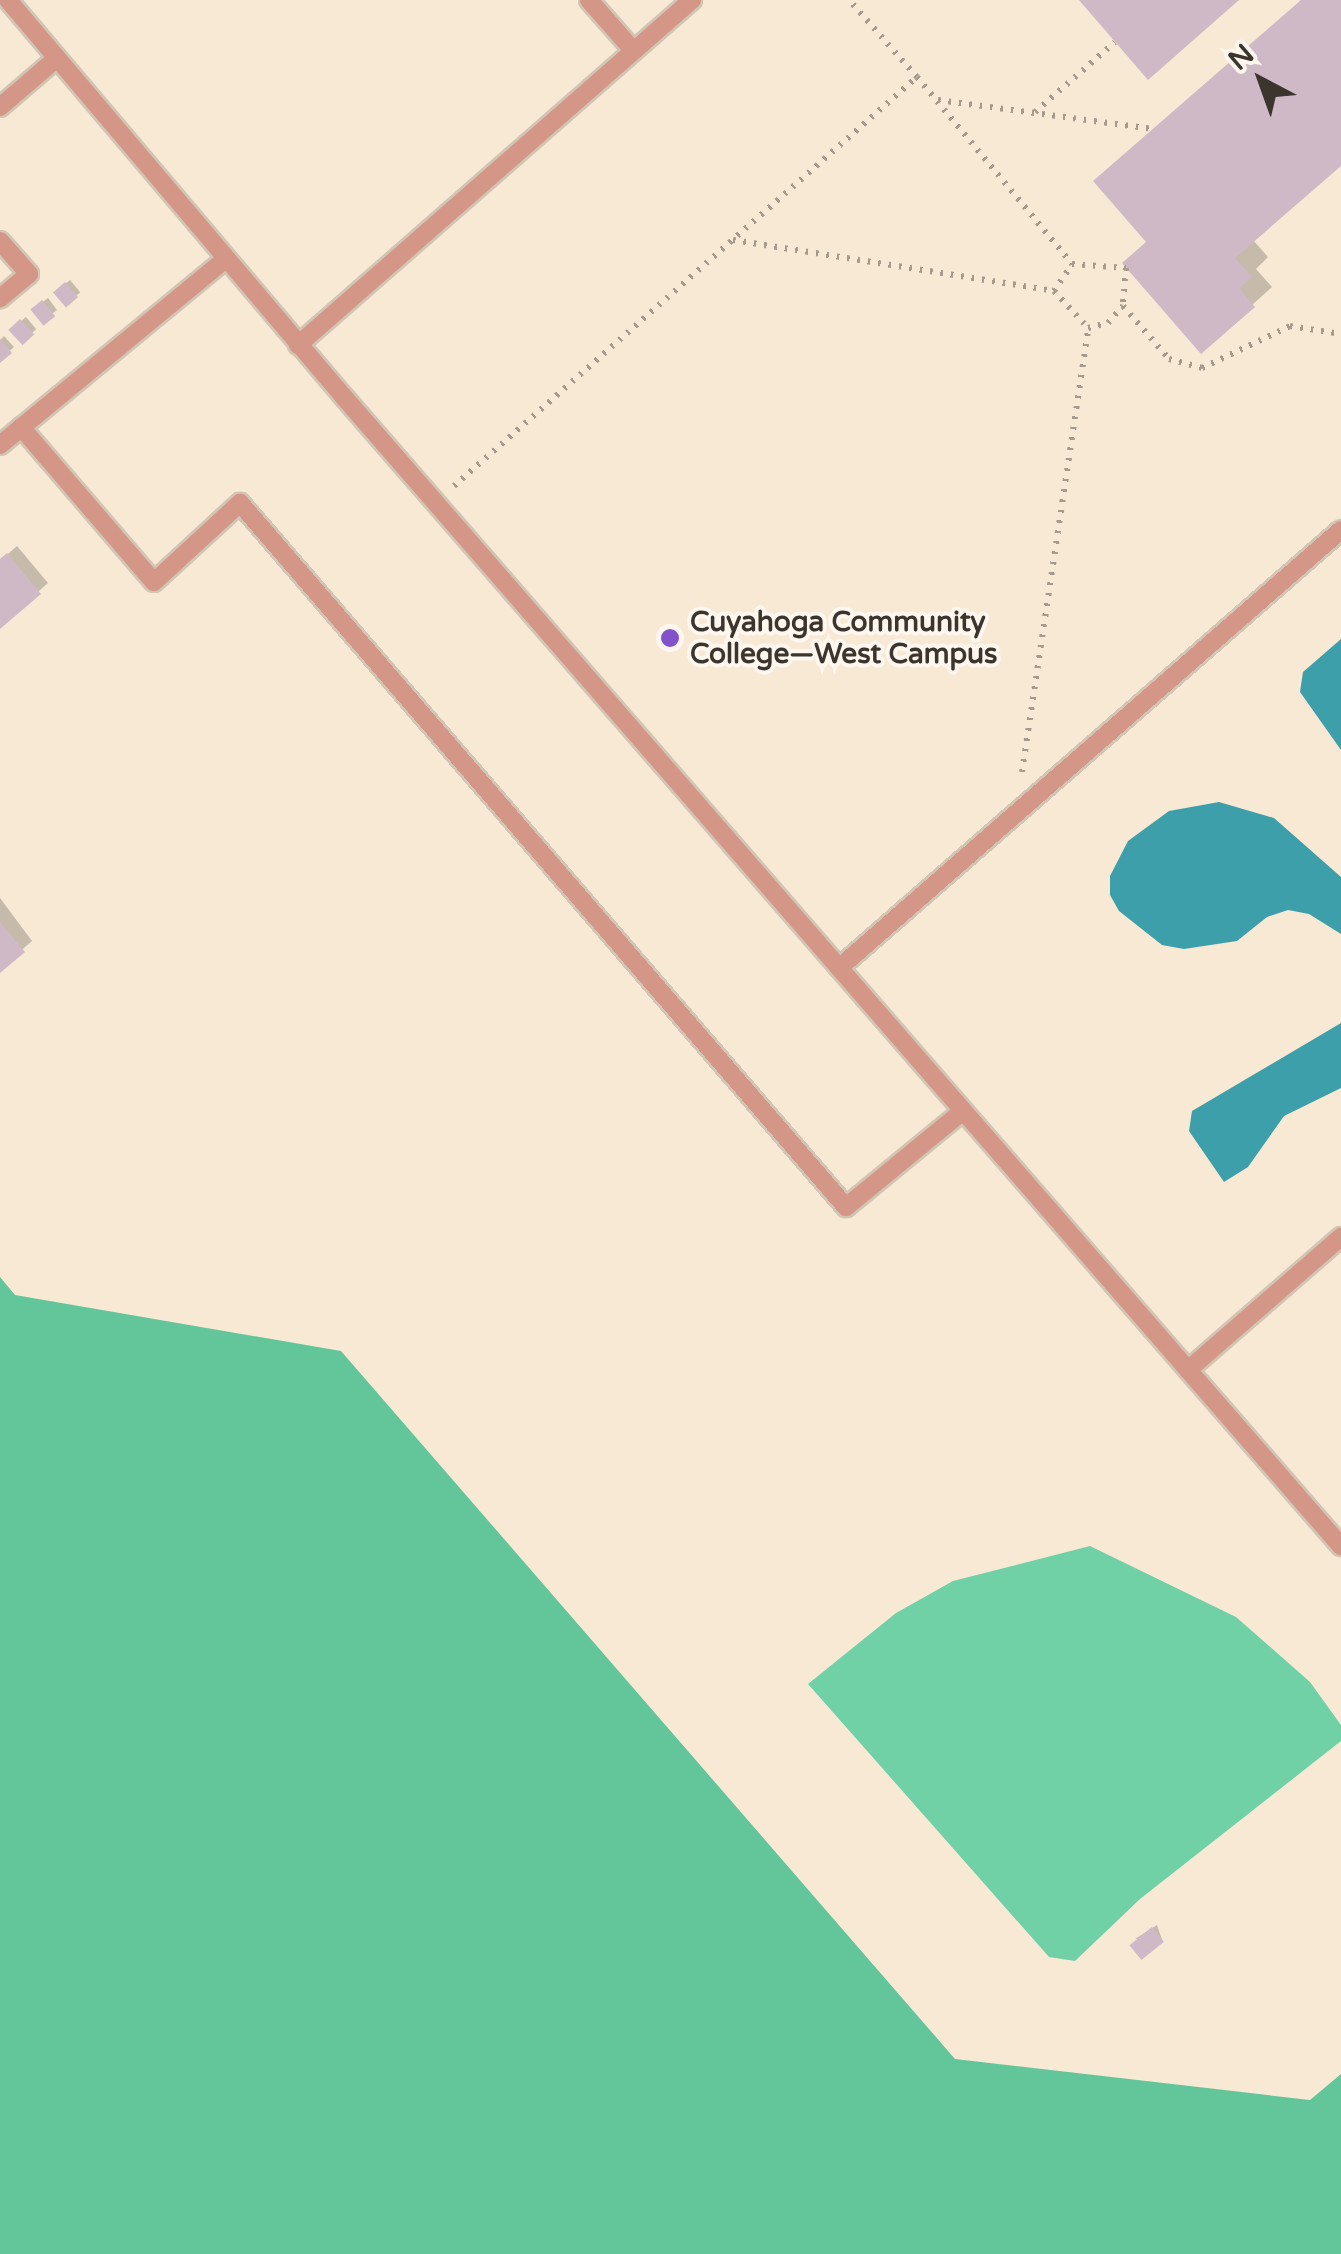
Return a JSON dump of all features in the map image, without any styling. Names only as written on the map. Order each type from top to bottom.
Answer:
[{"type":"lane","points":[[8,0],[298,345],[1341,1546]]},
{"type":"lane","points":[[589,0],[634,50]]},
{"type":"lane","points":[[298,345],[692,0]]},
{"type":"lane","points":[[0,107],[57,58]]},
{"type":"lane","points":[[0,241],[29,274],[0,298]]},
{"type":"lane","points":[[0,445],[226,259]]},
{"type":"lane","points":[[21,428],[154,582],[240,503],[846,1208],[964,1111]]},
{"type":"lane","points":[[839,968],[1341,530]]},
{"type":"lane","points":[[1188,1370],[1341,1237]]},
{"type":"path","points":[[849,0],[1072,264],[1126,268],[1123,306],[1108,322],[1088,328]]},
{"type":"path","points":[[1034,113],[1116,42]]},
{"type":"path","points":[[453,486],[917,77]]},
{"type":"path","points":[[936,100],[1154,128]]},
{"type":"path","points":[[732,240],[1054,291],[1088,328]]},
{"type":"path","points":[[1054,291],[1072,264]]},
{"type":"path","points":[[1123,306],[1169,359],[1202,368],[1290,326],[1341,334]]},
{"type":"path","points":[[1016,813],[1088,328]]},
{"type":"green space","points":[[0,1277],[15,1295],[341,1351],[955,2059],[1310,2100],[1341,2074],[1341,2254],[0,2254]]},
{"type":"green space","points":[[1090,1546],[1236,1617],[1310,1682],[1341,1725],[1341,1741],[1140,1899],[1075,1961],[1049,1957],[808,1684],[896,1613],[953,1581]]},
{"type":"water","points":[[1341,639],[1341,750],[1300,692],[1303,672]]},
{"type":"water","points":[[1219,802],[1274,818],[1341,877],[1341,934],[1309,914],[1288,910],[1267,917],[1237,941],[1184,949],[1162,945],[1119,911],[1110,895],[1110,876],[1128,841],[1169,811]]},
{"type":"water","points":[[1341,1023],[1341,1088],[1284,1116],[1248,1167],[1224,1182],[1189,1131],[1192,1111]]},
{"type":"building","points":[[1079,0],[1239,0],[1148,80]]},
{"type":"building","points":[[1301,0],[1341,0],[1341,166],[1235,258],[1252,277],[1239,288],[1255,307],[1201,354],[1122,263],[1146,242],[1093,181]]},
{"type":"building","points":[[65,282],[78,297],[66,308],[53,292]]},
{"type":"building","points":[[42,300],[55,316],[44,326],[30,309]]},
{"type":"building","points":[[20,319],[34,334],[23,345],[8,330]]},
{"type":"building","points":[[0,339],[12,353],[0,363]]},
{"type":"building","points":[[7,553],[41,594],[0,629],[0,559]]},
{"type":"building","points":[[0,922],[25,952],[0,973]]},
{"type":"building","points":[[1152,1927],[1164,1942],[1141,1960],[1129,1945]]},
{"type":"place","name":"Cuyahoga Community College—West Campus","points":[[670,638]]}]
